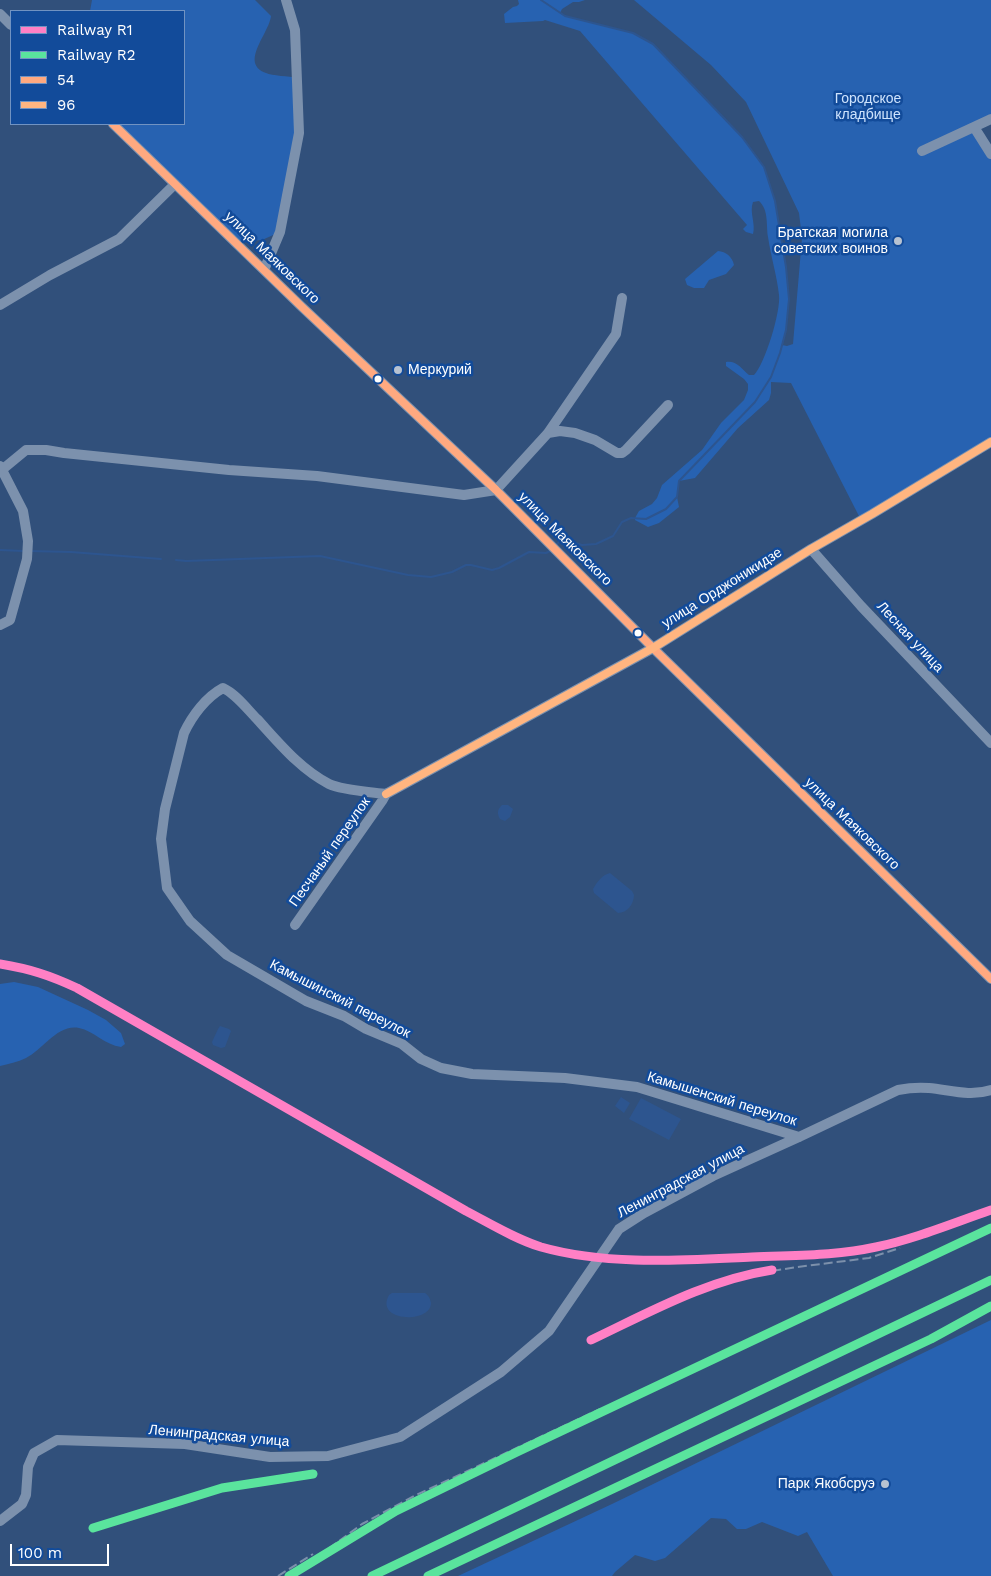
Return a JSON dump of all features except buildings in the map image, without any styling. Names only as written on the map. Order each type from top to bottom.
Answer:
[{"type":"street","points":[[264,270],[280,232],[299,132],[295,30],[286,0]]},
{"type":"street","points":[[0,14],[10,24]]},
{"type":"street","points":[[922,151],[991,119]]},
{"type":"street","name":"улица Маяковского","points":[[114,125],[496,490],[653,648],[991,979]]},
{"type":"street","points":[[974,127],[991,154]]},
{"type":"street","points":[[0,305],[119,239],[175,184]]},
{"type":"street","points":[[0,625],[10,620],[27,559],[28,541],[24,511],[1,467],[26,450],[46,450],[230,470],[317,476],[464,495],[496,490],[548,433],[616,334],[622,298]]},
{"type":"street","points":[[548,433],[560,431],[575,433],[595,440],[617,453],[622,453],[668,406]]},
{"type":"street","name":"улица Орджоникидзе","points":[[386,794],[653,648],[811,549],[991,442]]},
{"type":"street","name":"Лесная улица","points":[[811,549],[867,613],[991,743]]},
{"type":"street","name":"Камышинский переулок","points":[[386,794],[349,789],[330,784],[298,762],[229,691],[223,688],[217,691],[205,703],[188,724],[184,733],[165,810],[161,839],[167,888],[190,921],[227,955],[306,1001],[344,1016],[366,1029],[402,1044],[421,1059],[441,1068],[472,1074],[565,1078],[637,1087]]},
{"type":"street","name":"Песчаный переулок","points":[[295,925],[386,794]]},
{"type":"street","name":"Камышенский переулок","points":[[637,1087],[799,1137]]},
{"type":"street","name":"Ленинградская улица","points":[[0,1521],[22,1504],[26,1495],[28,1467],[34,1453],[57,1440],[185,1444],[270,1457],[328,1456],[400,1437],[501,1372],[549,1332],[619,1229],[644,1213],[713,1176],[898,1090],[929,1088],[963,1093],[982,1093],[991,1090]]},
{"type":"green space","points":[[92,0],[255,0],[271,16],[255,55],[255,62],[258,68],[266,73],[297,78],[299,133],[280,232],[262,240],[235,242],[114,125],[185,125],[185,10],[90,10]]},
{"type":"green space","name":"Городское кладбище","points":[[518,0],[585,0],[573,2],[562,9],[560,13],[565,16],[633,33],[653,44],[742,137],[764,167],[775,201],[786,267],[789,299],[786,330],[782,345],[787,346],[793,344],[802,238],[799,213],[746,102],[711,65],[634,0],[991,0],[991,119],[974,127],[991,154],[991,442],[861,520],[791,383],[771,382],[769,400],[738,428],[695,478],[679,481],[677,497],[679,507],[659,523],[648,527],[635,520],[639,511],[652,504],[657,498],[662,485],[702,450],[721,423],[744,400],[748,384],[726,366],[726,362],[736,364],[749,375],[754,375],[763,360],[775,324],[779,303],[766,213],[759,201],[753,202],[753,234],[746,232],[743,229],[747,225],[580,31],[545,20],[505,23],[504,14],[519,4]]},
{"type":"green space","points":[[718,251],[724,252],[732,259],[734,265],[726,274],[709,280],[704,288],[694,288],[687,285],[685,279]]},
{"type":"green space","points":[[14,982],[38,987],[106,1020],[121,1033],[125,1044],[121,1047],[115,1046],[90,1032],[79,1028],[71,1028],[57,1034],[26,1058],[0,1066],[0,984]]},
{"type":"green space","name":"Парк Якобсруэ","points":[[991,1320],[991,1576],[833,1576],[807,1532],[798,1536],[762,1522],[746,1529],[737,1529],[726,1519],[711,1518],[665,1558],[655,1561],[635,1555],[612,1576],[458,1576],[612,1504]]},
{"type":"shaded area","points":[[502,805],[508,805],[513,809],[510,817],[505,821],[500,819],[498,813]]},
{"type":"shaded area","points":[[610,873],[632,891],[634,895],[633,902],[621,913],[618,913],[594,893],[593,889],[598,881]]},
{"type":"shaded area","points":[[220,1026],[231,1031],[225,1047],[221,1048],[213,1045],[212,1042]]},
{"type":"shaded area","points":[[621,1097],[630,1103],[624,1113],[615,1106]]},
{"type":"shaded area","points":[[641,1098],[681,1119],[669,1140],[629,1119]]},
{"type":"shaded area","points":[[392,1293],[425,1293],[431,1303],[429,1310],[414,1317],[396,1315],[389,1311],[386,1304],[389,1295]]},
{"type":"waterway","points":[[541,0],[565,16],[633,33],[653,44],[742,137],[764,167],[775,201],[786,267],[789,299],[786,330],[771,377],[755,402],[679,481],[677,497],[666,509],[646,519],[631,518],[622,522],[613,536],[596,544],[582,545],[565,540],[560,541],[555,546]]},
{"type":"waterway","points":[[0,550],[23,551]]},
{"type":"waterway","points":[[30,551],[71,552],[161,559]]},
{"type":"waterway","points":[[176,560],[320,556],[408,575],[431,577],[452,572],[466,565],[492,570],[529,552],[546,553],[550,551]]},
{"type":"railway","points":[[0,964],[39,973],[77,988],[466,1211],[512,1236],[541,1247],[593,1257],[646,1260],[830,1254],[891,1244],[991,1210]]},
{"type":"railway","points":[[591,1340],[682,1297],[735,1277],[869,1258],[900,1248]]},
{"type":"railway","points":[[428,1576],[931,1339],[991,1306]]},
{"type":"railway","points":[[308,1564],[362,1524],[416,1495],[600,1409]]},
{"type":"railway","points":[[93,1528],[222,1488],[313,1474]]},
{"type":"railway","points":[[278,1576],[313,1554]]},
{"type":"rail line","name":"R1","points":[[0,964],[39,973],[77,988],[466,1211],[512,1236],[541,1247],[593,1257],[646,1260],[830,1254],[891,1244],[991,1210]]},
{"type":"rail line","name":"R2","points":[[289,1576],[396,1511],[991,1228]]},
{"type":"rail line","name":"R1","points":[[591,1340],[657,1308],[702,1289],[725,1281],[772,1270]]},
{"type":"rail line","name":"R2","points":[[372,1576],[991,1280]]},
{"type":"rail line","name":"R2","points":[[428,1576],[931,1339],[991,1306]]},
{"type":"rail line","name":"R2","points":[[93,1528],[222,1488],[313,1474]]},
{"type":"transit line","name":"54","points":[[114,125],[302,307],[496,490],[653,648],[991,979]]},
{"type":"transit line","name":"96","points":[[386,794],[653,648],[811,549],[991,442]]},
{"type":"place","name":"Братская могила советских воинов","points":[[898,241]]},
{"type":"place","name":"Меркурий","points":[[398,370]]},
{"type":"place","name":"Парк Якобсруэ","points":[[885,1484]]}]
